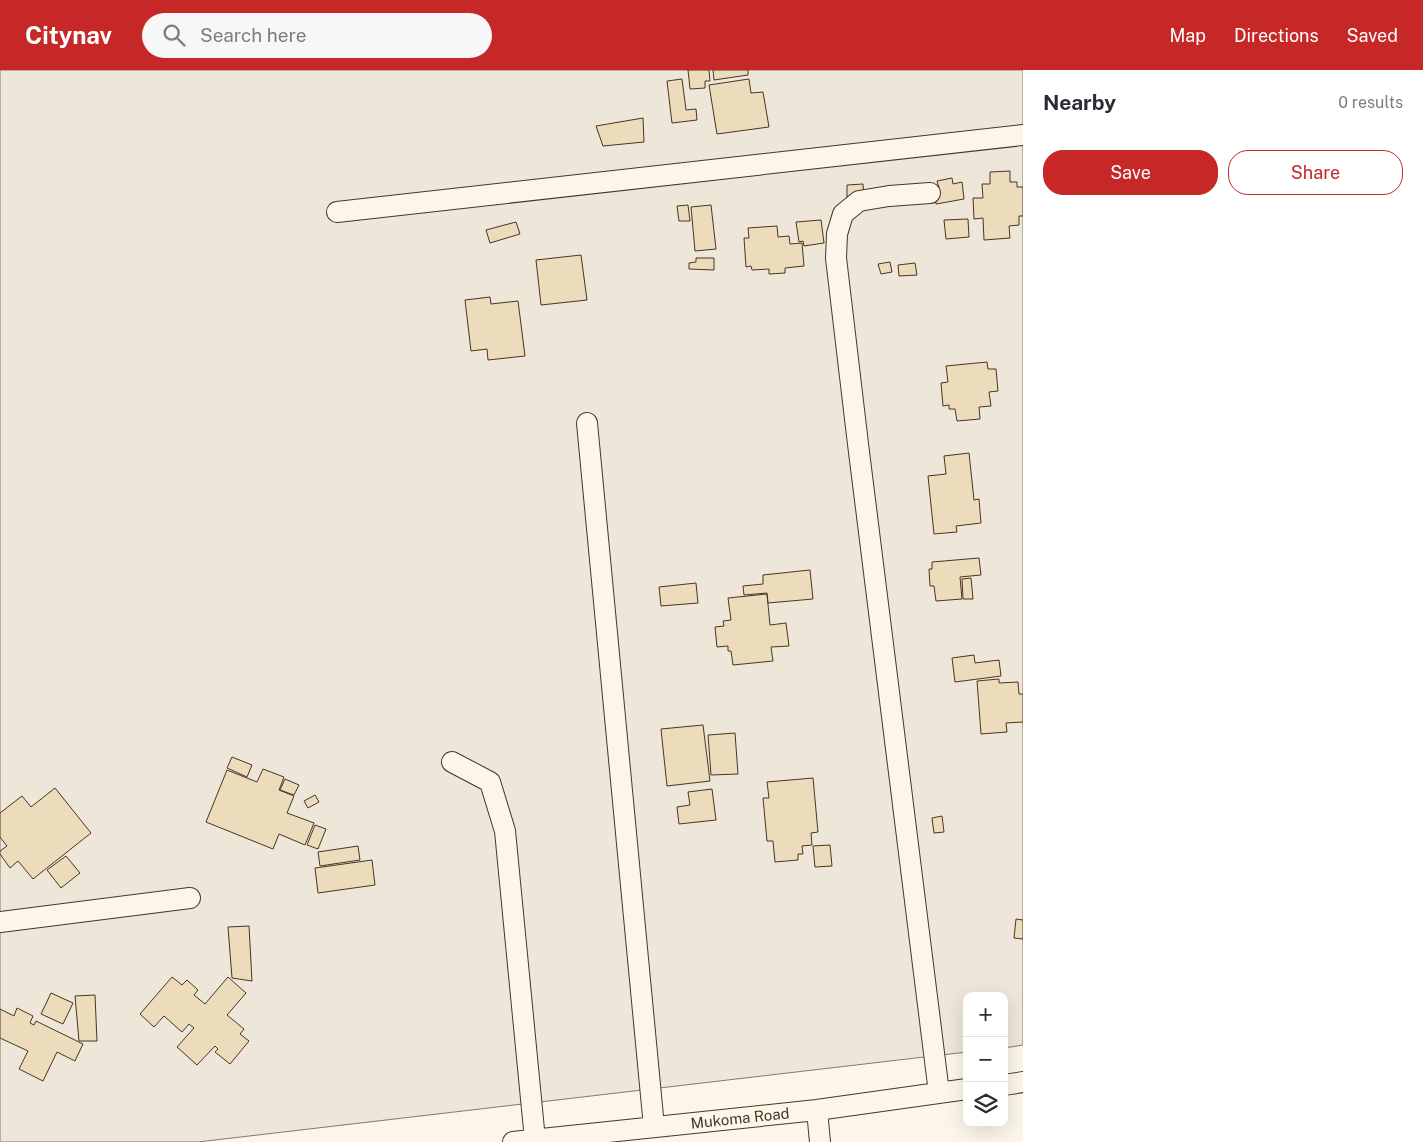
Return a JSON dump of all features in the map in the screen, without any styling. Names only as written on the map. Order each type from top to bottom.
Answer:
[{"type":"street","points":[[337,212],[1023,135]]},
{"type":"street","points":[[930,193],[889,196],[859,201],[843,214],[837,234],[836,258],[939,1093]]},
{"type":"street","points":[[587,423],[654,1127]]},
{"type":"street","points":[[452,762],[490,782],[505,831],[535,1140]]},
{"type":"street","points":[[0,922],[190,898]]},
{"type":"street","points":[[1008,1084],[1023,1082]]},
{"type":"street","name":"Mukoma Road","points":[[513,1142],[817,1110],[963,1090]]},
{"type":"street","points":[[817,1110],[820,1142]]},
{"type":"shaded area","points":[[0,70],[1023,70],[1023,1045],[1008,1047],[1008,992],[963,992],[963,1052],[198,1142],[0,1142]]},
{"type":"building","points":[[688,70],[709,70],[710,81],[705,81],[705,88],[690,89]]},
{"type":"building","points":[[713,70],[748,70],[748,75],[714,80]]},
{"type":"building","points":[[682,79],[686,110],[696,109],[697,120],[672,123],[667,81]]},
{"type":"building","points":[[749,79],[751,93],[763,92],[769,127],[717,134],[709,85]]},
{"type":"building","points":[[643,118],[644,142],[603,146],[596,126]]},
{"type":"building","points":[[1010,171],[1010,182],[1017,182],[1017,187],[1023,187],[1023,216],[1019,216],[1019,225],[1009,226],[1010,238],[984,240],[983,218],[974,219],[973,198],[983,198],[982,184],[990,184],[990,172]]},
{"type":"building","points":[[952,178],[953,184],[962,182],[964,199],[936,204],[934,188],[939,188],[937,181]]},
{"type":"building","points":[[863,184],[864,196],[847,197],[847,185]]},
{"type":"building","points":[[688,205],[690,221],[679,221],[677,206]]},
{"type":"building","points":[[711,205],[716,249],[695,251],[691,207]]},
{"type":"building","points":[[968,219],[969,237],[946,239],[944,220]]},
{"type":"building","points":[[821,220],[824,243],[804,246],[803,241],[799,242],[796,222]]},
{"type":"building","points":[[516,222],[520,234],[490,243],[486,230]]},
{"type":"building","points":[[777,226],[778,237],[789,236],[790,244],[802,243],[804,266],[785,268],[785,273],[769,274],[769,269],[752,270],[751,266],[746,267],[744,238],[749,238],[748,228]]},
{"type":"building","points":[[581,255],[587,300],[541,305],[536,260]]},
{"type":"building","points":[[696,258],[714,258],[714,270],[689,269],[689,263],[696,262]]},
{"type":"building","points":[[890,262],[892,272],[881,274],[878,264]]},
{"type":"building","points":[[915,263],[917,275],[899,276],[898,265]]},
{"type":"building","points":[[490,297],[491,304],[518,301],[525,356],[488,360],[487,349],[471,351],[465,300]]},
{"type":"building","points":[[987,362],[988,369],[996,369],[998,391],[989,392],[991,406],[979,407],[980,419],[957,421],[955,409],[949,409],[949,405],[943,406],[941,383],[948,382],[946,366]]},
{"type":"building","points":[[969,453],[974,500],[979,499],[981,523],[956,526],[957,532],[934,534],[928,476],[946,474],[944,456]]},
{"type":"building","points":[[979,558],[981,575],[960,577],[962,599],[936,601],[934,586],[930,586],[929,569],[932,569],[932,562]]},
{"type":"building","points":[[810,570],[813,599],[768,603],[767,593],[744,595],[743,586],[763,584],[763,575]]},
{"type":"building","points":[[971,578],[973,599],[963,599],[962,579]]},
{"type":"building","points":[[696,583],[698,603],[661,606],[659,587]]},
{"type":"building","points":[[767,594],[770,625],[786,623],[789,646],[771,647],[773,661],[733,665],[731,651],[728,651],[728,646],[717,647],[715,627],[724,626],[723,621],[731,620],[728,598]]},
{"type":"building","points":[[974,655],[975,663],[999,660],[1001,676],[955,682],[952,658]]},
{"type":"building","points":[[999,679],[999,683],[1018,682],[1019,694],[1023,694],[1023,722],[1006,723],[1007,732],[981,734],[977,681]]},
{"type":"building","points":[[703,725],[710,781],[667,786],[661,729]]},
{"type":"building","points":[[735,733],[738,774],[711,775],[708,735]]},
{"type":"building","points":[[232,757],[252,765],[247,777],[227,768]]},
{"type":"building","points":[[263,769],[284,777],[279,790],[294,796],[287,813],[314,823],[305,845],[279,834],[273,849],[206,822],[227,770],[257,782]]},
{"type":"building","points":[[813,778],[818,832],[811,833],[812,845],[802,846],[803,854],[798,854],[798,860],[775,862],[773,841],[767,841],[763,798],[769,798],[767,782]]},
{"type":"building","points":[[285,779],[299,785],[294,795],[280,790]]},
{"type":"building","points":[[55,788],[91,833],[33,879],[18,861],[10,868],[0,854],[0,851],[7,846],[0,837],[0,813],[22,796],[31,807]]},
{"type":"building","points":[[712,789],[716,820],[679,824],[677,807],[690,805],[688,792]]},
{"type":"building","points":[[315,795],[319,802],[308,808],[304,801]]},
{"type":"building","points":[[942,816],[944,832],[934,833],[932,818]]},
{"type":"building","points":[[315,825],[326,829],[318,849],[307,845]]},
{"type":"building","points":[[830,845],[832,866],[815,867],[813,846]]},
{"type":"building","points":[[358,846],[360,860],[320,866],[318,852]]},
{"type":"building","points":[[66,856],[80,873],[61,888],[47,870]]},
{"type":"building","points":[[372,860],[375,885],[318,893],[315,868]]},
{"type":"building","points":[[1016,919],[1023,920],[1023,939],[1014,938]]},
{"type":"building","points":[[249,926],[252,981],[232,978],[228,927]]},
{"type":"building","points":[[172,977],[182,985],[187,980],[198,990],[194,995],[205,1004],[228,977],[246,993],[227,1015],[244,1029],[240,1034],[249,1041],[230,1064],[215,1052],[218,1049],[215,1046],[197,1065],[177,1047],[194,1028],[189,1024],[182,1032],[164,1016],[154,1027],[140,1014]]},
{"type":"building","points":[[51,993],[73,1003],[63,1024],[41,1014]]},
{"type":"building","points":[[95,995],[97,1041],[79,1041],[75,996]]},
{"type":"building","points":[[17,1008],[33,1016],[30,1023],[34,1025],[36,1021],[83,1044],[75,1061],[57,1052],[43,1081],[19,1069],[28,1051],[0,1038],[0,1009],[14,1016]]}]
